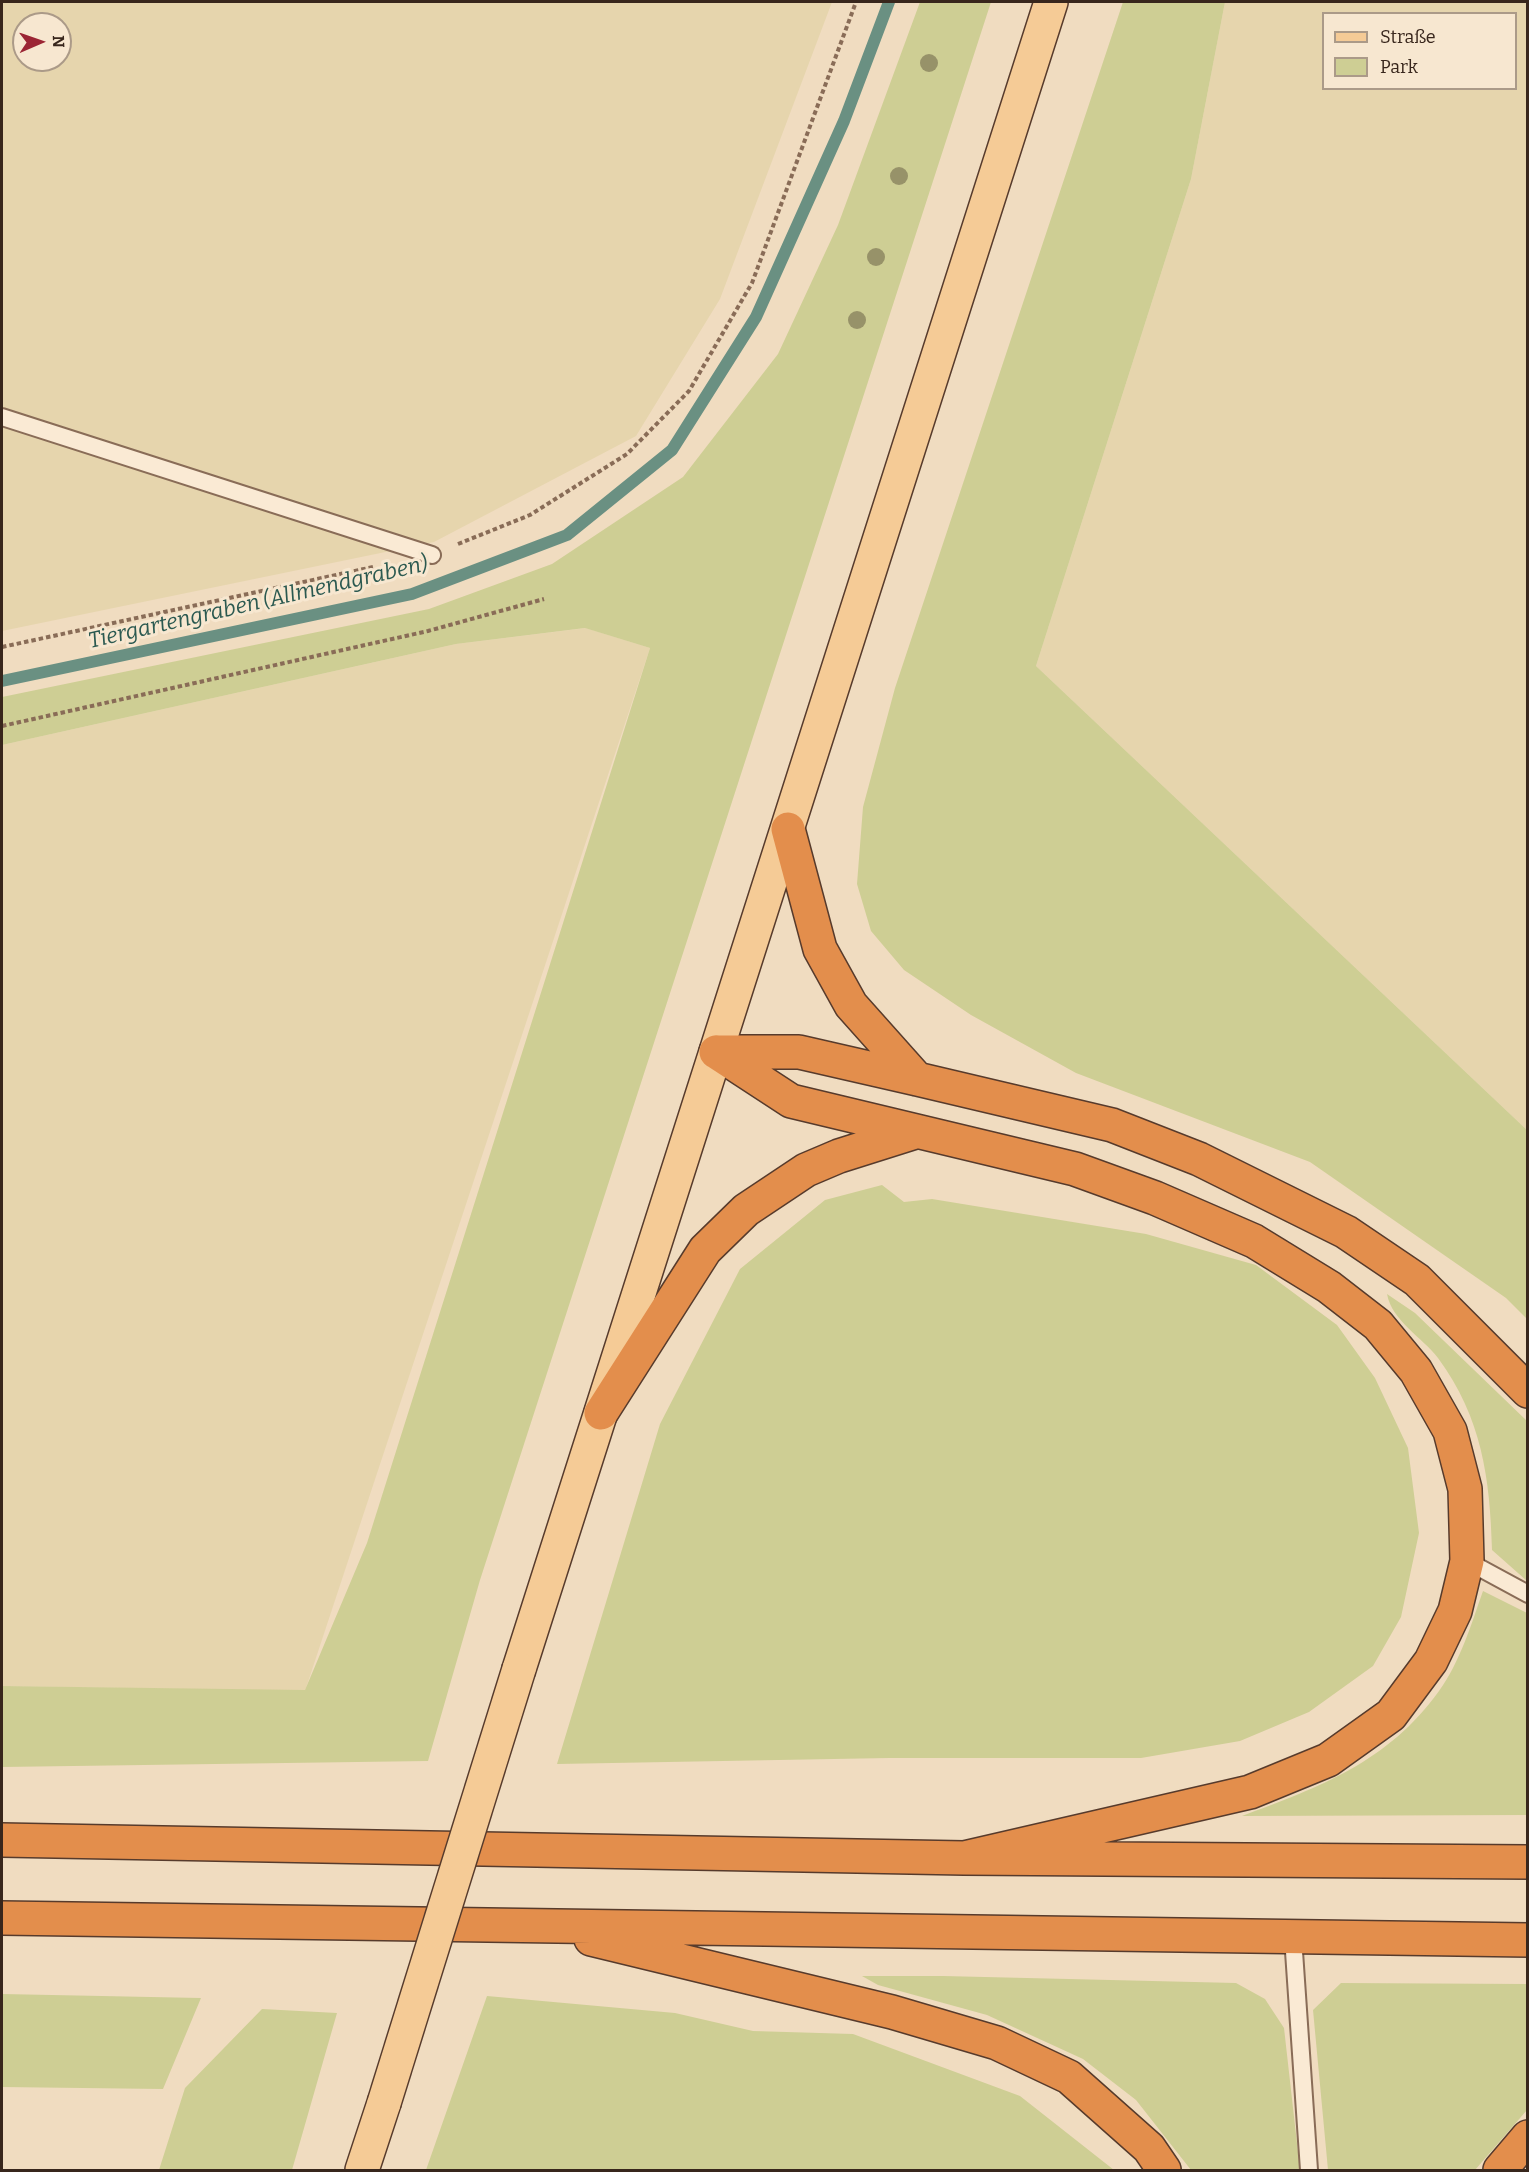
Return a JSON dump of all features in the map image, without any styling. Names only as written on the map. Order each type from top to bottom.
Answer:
[{"type":"highway","points":[[788,829],[820,949],[851,1005],[916,1078]]},
{"type":"highway","points":[[716,1052],[799,1052],[1112,1125],[1199,1159],[1346,1232],[1417,1280],[1527,1391]]},
{"type":"highway","points":[[716,1052],[791,1101],[1075,1169],[1155,1198],[1254,1241],[1329,1287],[1378,1325],[1416,1371],[1450,1431],[1465,1489],[1467,1561],[1455,1611],[1431,1661],[1391,1715],[1329,1760],[1250,1792],[964,1858]]},
{"type":"highway","points":[[601,1413],[705,1250],[746,1210],[806,1170],[839,1156],[915,1132]]},
{"type":"highway","points":[[2,1840],[964,1858],[1527,1862]]},
{"type":"highway","points":[[2,1918],[1527,1940]]},
{"type":"highway","points":[[531,1925],[892,2012],[997,2043],[1069,2077],[1149,2148],[1164,2170]]},
{"type":"highway","points":[[1500,2170],[1527,2137]]},
{"type":"main road","points":[[362,2170],[519,1669],[1051,2]]},
{"type":"lane","points":[[2,417],[432,555]]},
{"type":"lane","points":[[1467,1561],[1527,1594]]},
{"type":"lane","points":[[1293,1937],[1309,2170]]},
{"type":"path","points":[[432,555],[530,515],[627,454],[689,392],[752,283],[856,2]]},
{"type":"path","points":[[2,648],[374,567]]},
{"type":"path","points":[[2,726],[428,631],[544,599]]},
{"type":"shaded area","points":[[2,2],[832,2],[720,299],[636,436],[434,542],[2,631]]},
{"type":"shaded area","points":[[1225,2],[1527,2],[1527,1130],[1036,666],[1191,179]]},
{"type":"shaded area","points":[[586,628],[650,648],[305,1691],[2,1686],[2,745],[456,644]]},
{"type":"green space","points":[[920,2],[991,2],[480,1580],[428,1761],[2,1767],[2,1686],[305,1690],[367,1543],[650,648],[585,628],[456,644],[2,745],[2,697],[429,609],[552,564],[683,477],[778,354],[838,225]]},
{"type":"green space","points":[[1123,2],[1225,2],[1191,179],[1036,666],[1527,1130],[1527,1319],[1506,1298],[1310,1162],[1076,1073],[971,1015],[904,970],[871,931],[857,884],[863,807],[895,688]]},
{"type":"green space","points":[[882,1185],[904,1202],[932,1199],[1146,1234],[1256,1265],[1337,1325],[1375,1378],[1408,1448],[1419,1533],[1401,1617],[1373,1666],[1309,1712],[1240,1741],[1141,1758],[889,1758],[557,1764],[660,1424],[740,1269],[825,1200]]},
{"type":"green space","points":[[1387,1294],[1415,1313],[1527,1421],[1527,1581],[1492,1550],[1486,1473],[1474,1426],[1465,1403],[1438,1358],[1401,1321],[1390,1304]]},
{"type":"green space","points":[[1483,1591],[1527,1613],[1527,1815],[1242,1816],[1299,1794],[1351,1769],[1398,1736],[1419,1716],[1446,1680],[1464,1643]]},
{"type":"green space","points":[[862,1976],[1236,1983],[1265,1999],[1284,2028],[1300,2170],[1191,2170],[1136,2100],[1083,2059],[987,2015],[878,1985]]},
{"type":"green space","points":[[1341,1983],[1527,1984],[1527,2110],[1475,2170],[1328,2170],[1313,2010]]},
{"type":"green space","points":[[2,1994],[201,1998],[163,2089],[2,2087]]},
{"type":"green space","points":[[487,1996],[675,2013],[753,2031],[853,2034],[1020,2096],[1114,2170],[426,2170]]},
{"type":"green space","points":[[262,2009],[337,2013],[292,2170],[159,2170],[185,2088]]},
{"type":"waterway","name":"Tiergartengraben (Allmendgraben)","points":[[2,681],[412,594],[567,535],[672,450],[756,317],[844,121],[889,2]]}]
